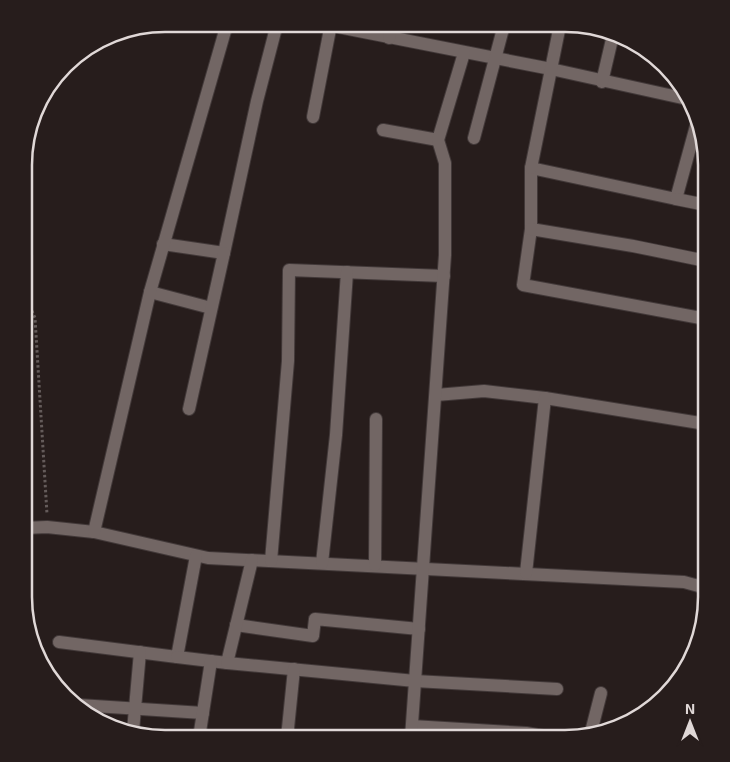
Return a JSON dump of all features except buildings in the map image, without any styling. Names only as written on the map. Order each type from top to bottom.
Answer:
[{"type":"street","points":[[363,32],[678,97]]},
{"type":"street","points":[[389,38],[390,32]]},
{"type":"street","points":[[474,138],[502,32]]},
{"type":"street","points":[[559,32],[531,168],[531,229],[523,285],[697,317]]},
{"type":"street","points":[[94,532],[150,292],[224,33]]},
{"type":"street","points":[[189,409],[257,101],[275,33]]},
{"type":"street","points":[[313,117],[327,33]]},
{"type":"street","points":[[602,82],[611,42]]},
{"type":"street","points":[[411,729],[444,276],[445,163],[438,140],[464,54]]},
{"type":"street","points":[[384,130],[438,140]]},
{"type":"street","points":[[676,198],[694,135]]},
{"type":"street","points":[[531,168],[697,203]]},
{"type":"street","points":[[531,229],[633,246],[697,260]]},
{"type":"street","points":[[163,244],[224,253]]},
{"type":"street","points":[[272,561],[288,361],[289,270],[444,276]]},
{"type":"street","points":[[322,563],[336,435],[347,272]]},
{"type":"street","points":[[150,292],[212,308]]},
{"type":"street","points":[[436,395],[484,391],[545,398],[697,423]]},
{"type":"street","points":[[526,573],[545,398]]},
{"type":"street","points":[[375,565],[376,419]]},
{"type":"street","points":[[33,528],[47,527],[94,532],[196,556],[684,582],[697,586]]},
{"type":"street","points":[[177,657],[196,556]]},
{"type":"street","points":[[227,663],[252,560]]},
{"type":"street","points":[[236,625],[313,636],[315,619],[419,629]]},
{"type":"street","points":[[59,642],[227,663],[415,681],[556,689]]},
{"type":"street","points":[[134,725],[140,652]]},
{"type":"street","points":[[201,729],[211,661]]},
{"type":"street","points":[[288,729],[294,669]]},
{"type":"street","points":[[592,726],[601,693]]},
{"type":"street","points":[[90,706],[203,713]]},
{"type":"path","points":[[32,312],[35,318],[47,527]]}]
